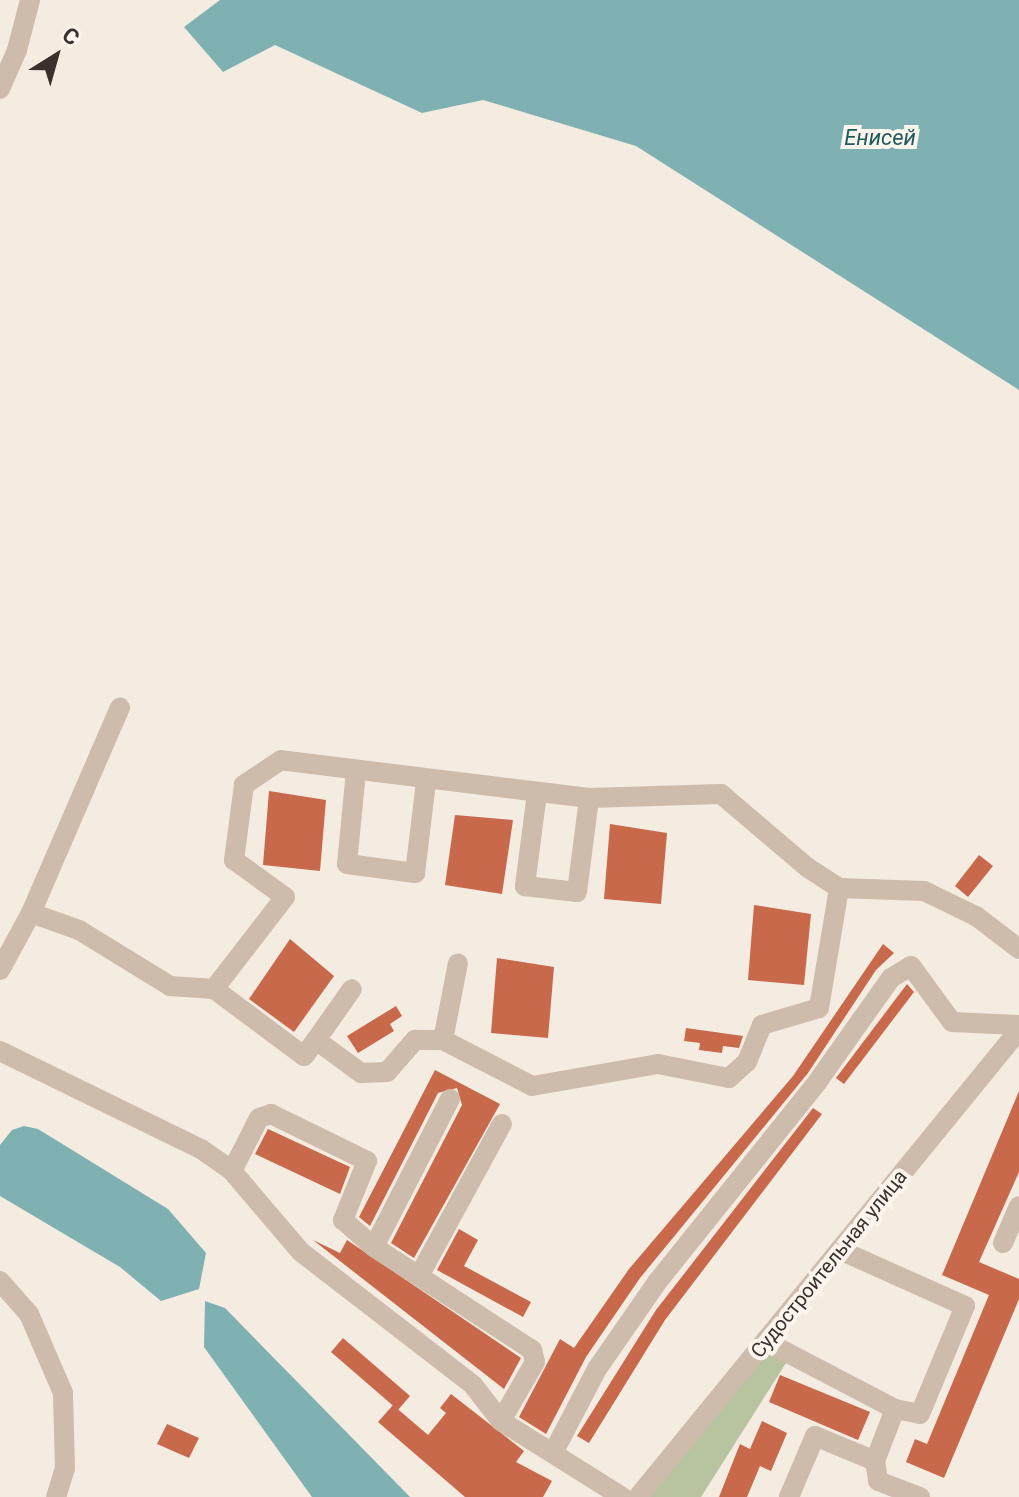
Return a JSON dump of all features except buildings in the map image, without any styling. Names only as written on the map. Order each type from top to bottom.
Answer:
[{"type":"street","points":[[0,89],[30,0]]},
{"type":"street","points":[[0,970],[31,913],[120,707]]},
{"type":"street","points":[[214,989],[285,897],[234,860],[244,785],[281,760],[426,782],[589,798],[721,794],[808,868],[839,888],[924,891],[976,916],[1019,949]]},
{"type":"street","points":[[356,771],[347,864],[415,873],[426,782]]},
{"type":"street","points":[[537,793],[525,886],[577,892],[589,798]]},
{"type":"street","points":[[316,1040],[361,1073],[387,1072],[415,1040],[443,1040],[532,1086],[658,1064],[729,1078],[747,1062],[762,1025],[819,1008],[839,888]]},
{"type":"street","points":[[31,913],[79,930],[170,986],[214,989],[304,1056],[352,989]]},
{"type":"street","points":[[443,1040],[458,963]]},
{"type":"street","points":[[553,1453],[597,1369],[658,1281],[818,1081],[891,978],[911,966],[952,1022],[1019,1028]]},
{"type":"street","name":"Судостроительная улица","points":[[638,1497],[840,1250],[1012,1050],[1019,1028]]},
{"type":"street","points":[[0,1051],[201,1149],[232,1171],[301,1252],[473,1385],[501,1421],[622,1497]]},
{"type":"street","points":[[374,1247],[450,1099]]},
{"type":"street","points":[[232,1171],[259,1118],[271,1114],[367,1161],[343,1220],[374,1247],[532,1350],[535,1362],[501,1421]]},
{"type":"street","points":[[419,1276],[502,1124]]},
{"type":"street","points":[[1003,1243],[1019,1206]]},
{"type":"street","points":[[765,1341],[895,1409],[920,1414],[965,1306],[840,1250]]},
{"type":"street","points":[[0,1281],[29,1314],[63,1393],[65,1468],[56,1497]]},
{"type":"street","points":[[895,1409],[875,1461],[878,1481],[919,1497]]},
{"type":"street","points":[[789,1497],[815,1436],[875,1461]]},
{"type":"green space","points":[[765,1349],[786,1363],[701,1497],[646,1497]]},
{"type":"water","name":"Енисей","points":[[220,0],[1019,0],[1019,390],[636,146],[483,100],[422,113],[275,45],[223,72],[184,27]]},
{"type":"water","points":[[24,1126],[38,1129],[168,1209],[206,1253],[199,1289],[161,1301],[120,1267],[0,1196],[0,1145],[12,1130]]},
{"type":"water","points":[[205,1301],[225,1308],[410,1497],[312,1497],[204,1347]]}]
